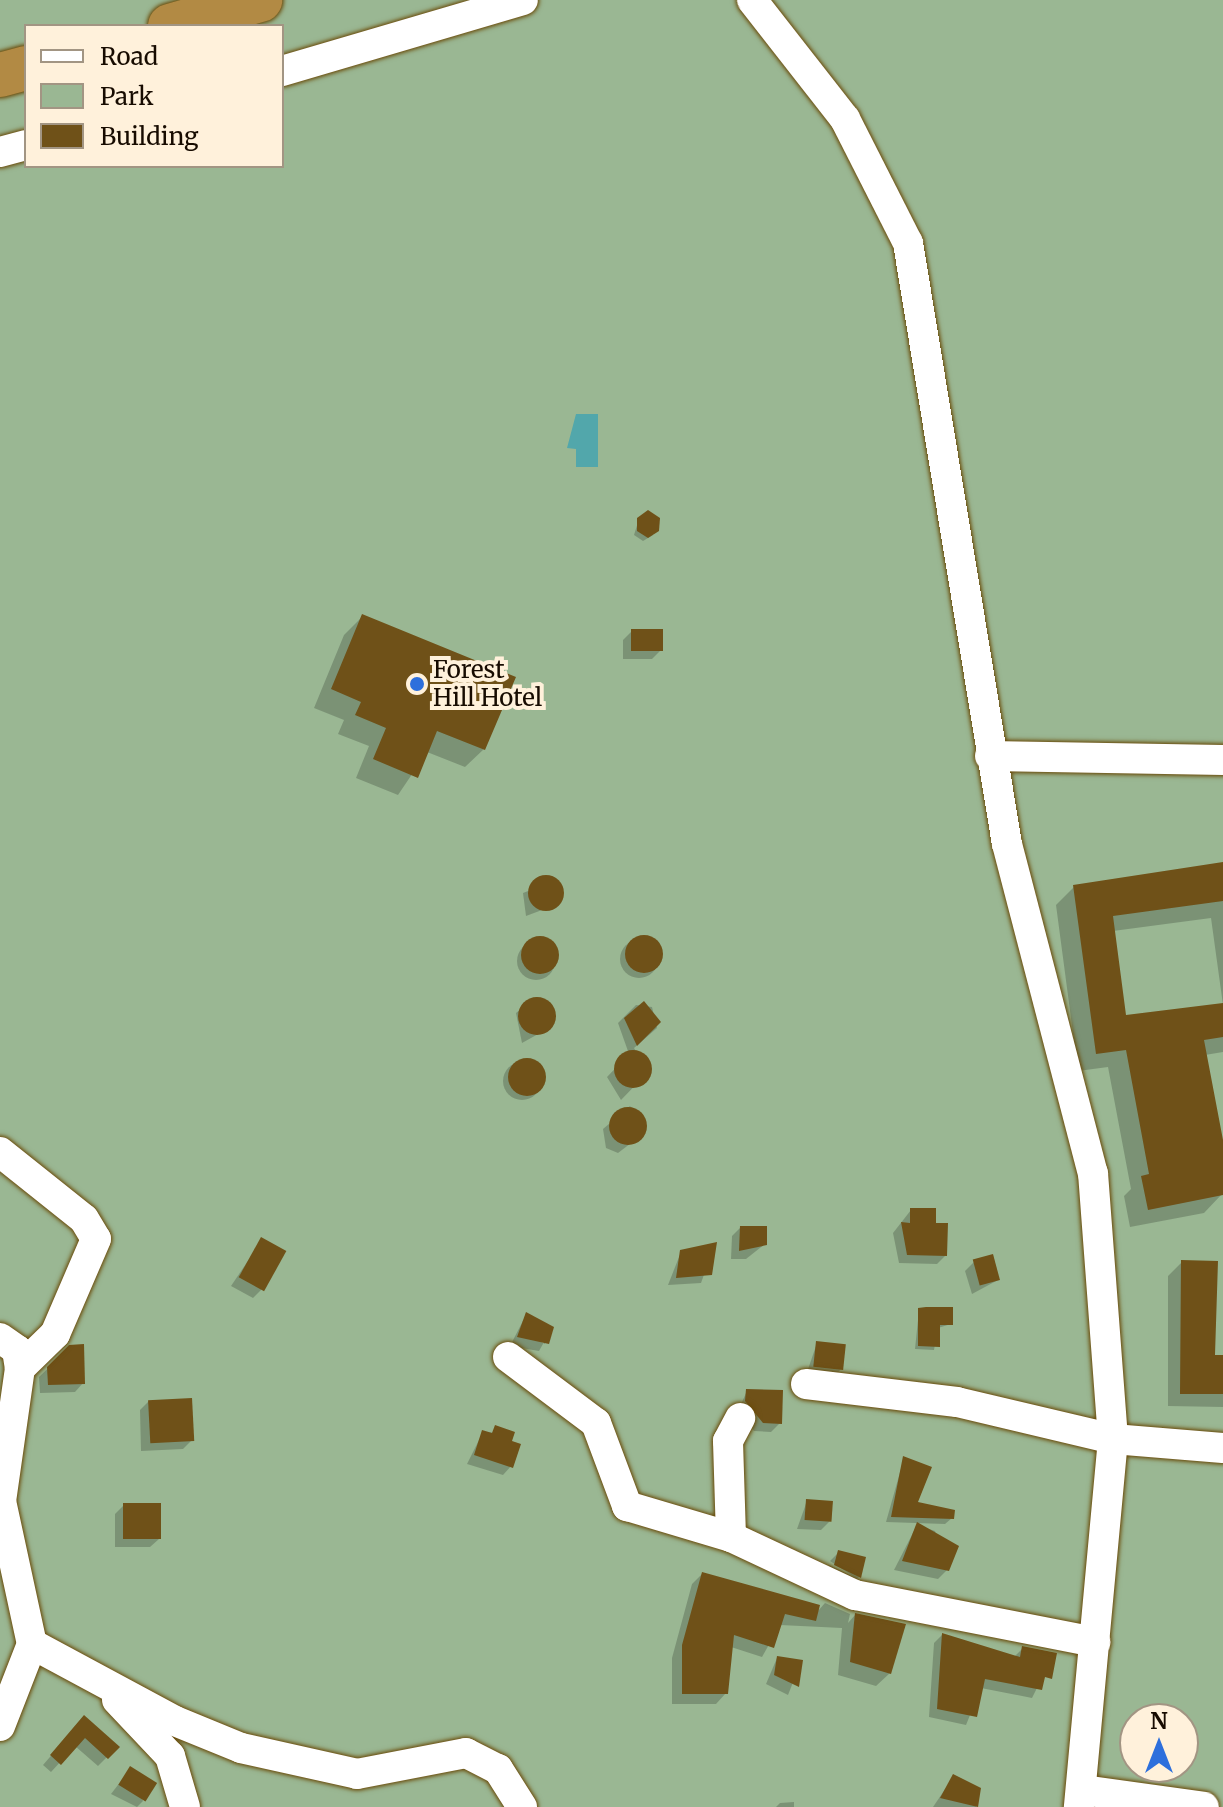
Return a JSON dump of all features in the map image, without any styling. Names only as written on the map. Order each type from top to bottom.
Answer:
[{"type":"highway","points":[[177,24],[260,0]]},
{"type":"highway","points":[[0,75],[24,69]]},
{"type":"street","points":[[284,70],[523,0]]},
{"type":"street","points":[[752,0],[845,119],[908,243],[990,756],[1026,928],[1093,1173],[1113,1439],[1081,1798],[1204,1807]]},
{"type":"street","points":[[0,152],[24,146]]},
{"type":"street","points":[[990,756],[1223,760]]},
{"type":"street","points":[[0,1152],[84,1219],[96,1239],[55,1334],[20,1368]]},
{"type":"street","points":[[0,1338],[17,1350],[20,1368],[1,1501],[32,1644],[0,1726]]},
{"type":"street","points":[[508,1357],[596,1423],[623,1503],[731,1537],[855,1595],[1095,1642]]},
{"type":"street","points":[[806,1384],[957,1402],[1113,1439],[1223,1448]]},
{"type":"street","points":[[731,1537],[728,1441],[740,1418]]},
{"type":"street","points":[[32,1644],[102,1683],[226,1743],[349,1773],[466,1753],[498,1769],[522,1807]]},
{"type":"street","points":[[102,1683],[170,1756],[185,1807]]},
{"type":"green space","points":[[0,0],[1223,0],[1223,1807],[0,1807]]},
{"type":"water","points":[[576,414],[598,414],[598,467],[576,467],[576,449],[567,448]]},
{"type":"building","points":[[648,510],[660,518],[659,531],[648,538],[637,531],[637,518]]},
{"type":"building","points":[[362,614],[516,677],[485,750],[437,731],[418,778],[373,759],[386,728],[355,715],[361,702],[331,689]]},
{"type":"building","points":[[631,629],[663,629],[663,651],[631,651]]},
{"type":"building","points":[[1223,862],[1223,901],[1113,916],[1126,1015],[1223,1003],[1223,1037],[1204,1040],[1223,1140],[1223,1195],[1148,1210],[1141,1176],[1149,1174],[1126,1050],[1096,1054],[1073,885]]},
{"type":"building","points":[[546,875],[559,880],[564,893],[559,906],[546,911],[533,906],[528,893],[533,880]]},
{"type":"building","points":[[644,935],[657,941],[663,954],[657,967],[644,973],[631,967],[625,954],[631,941]]},
{"type":"building","points":[[540,936],[553,942],[559,955],[553,968],[540,974],[527,968],[521,955],[527,942]]},
{"type":"building","points":[[537,997],[550,1003],[556,1016],[550,1029],[537,1035],[524,1029],[518,1016],[524,1003]]},
{"type":"building","points":[[644,1001],[661,1022],[637,1046],[624,1018]]},
{"type":"building","points":[[633,1050],[647,1055],[652,1069],[647,1083],[633,1088],[619,1083],[614,1069],[619,1055]]},
{"type":"building","points":[[527,1058],[540,1064],[546,1077],[540,1090],[527,1096],[514,1090],[508,1077],[514,1064]]},
{"type":"building","points":[[628,1107],[641,1113],[647,1126],[641,1139],[628,1145],[615,1139],[609,1126],[615,1113]]},
{"type":"building","points":[[910,1208],[936,1208],[936,1223],[948,1223],[947,1256],[907,1255],[901,1222],[910,1223]]},
{"type":"building","points":[[740,1226],[767,1226],[767,1245],[739,1251]]},
{"type":"building","points":[[261,1237],[286,1251],[264,1291],[239,1277]]},
{"type":"building","points":[[717,1242],[712,1275],[676,1278],[680,1250]]},
{"type":"building","points":[[993,1254],[1000,1280],[980,1286],[973,1259]]},
{"type":"building","points":[[1181,1260],[1218,1261],[1215,1355],[1223,1355],[1223,1394],[1180,1394]]},
{"type":"building","points":[[953,1307],[953,1325],[940,1325],[940,1347],[918,1346],[918,1308]]},
{"type":"building","points":[[526,1312],[554,1327],[549,1344],[517,1337]]},
{"type":"building","points":[[816,1341],[846,1344],[843,1370],[813,1367]]},
{"type":"building","points":[[84,1344],[85,1384],[48,1385],[47,1367],[69,1345]]},
{"type":"building","points":[[746,1389],[783,1390],[782,1424],[763,1423],[745,1401]]},
{"type":"building","points":[[192,1398],[194,1441],[150,1443],[148,1400]]},
{"type":"building","points":[[495,1425],[515,1432],[512,1441],[521,1444],[513,1468],[474,1455],[482,1430],[492,1433]]},
{"type":"building","points":[[903,1456],[932,1467],[918,1502],[955,1510],[954,1519],[891,1517]]},
{"type":"building","points":[[806,1499],[833,1501],[831,1522],[805,1520]]},
{"type":"building","points":[[123,1503],[161,1503],[161,1539],[123,1539]]},
{"type":"building","points":[[917,1522],[959,1546],[949,1571],[902,1561]]},
{"type":"building","points":[[838,1550],[866,1557],[861,1578],[834,1565]]},
{"type":"building","points":[[702,1572],[820,1605],[816,1621],[785,1614],[774,1648],[734,1635],[728,1694],[682,1694],[682,1645]]},
{"type":"building","points":[[855,1613],[906,1624],[891,1674],[850,1662]]},
{"type":"building","points":[[942,1633],[1020,1657],[1022,1646],[1057,1653],[1052,1679],[1045,1677],[1042,1690],[985,1679],[977,1717],[937,1709]]},
{"type":"building","points":[[777,1656],[803,1660],[799,1687],[774,1675]]},
{"type":"building","points":[[84,1715],[120,1747],[108,1759],[85,1738],[61,1765],[50,1755]]},
{"type":"building","points":[[130,1766],[157,1783],[145,1802],[118,1785]]},
{"type":"building","points":[[953,1774],[981,1788],[978,1807],[940,1798]]},
{"type":"place","name":"Forest Hill Hotel","points":[[417,684]]}]
